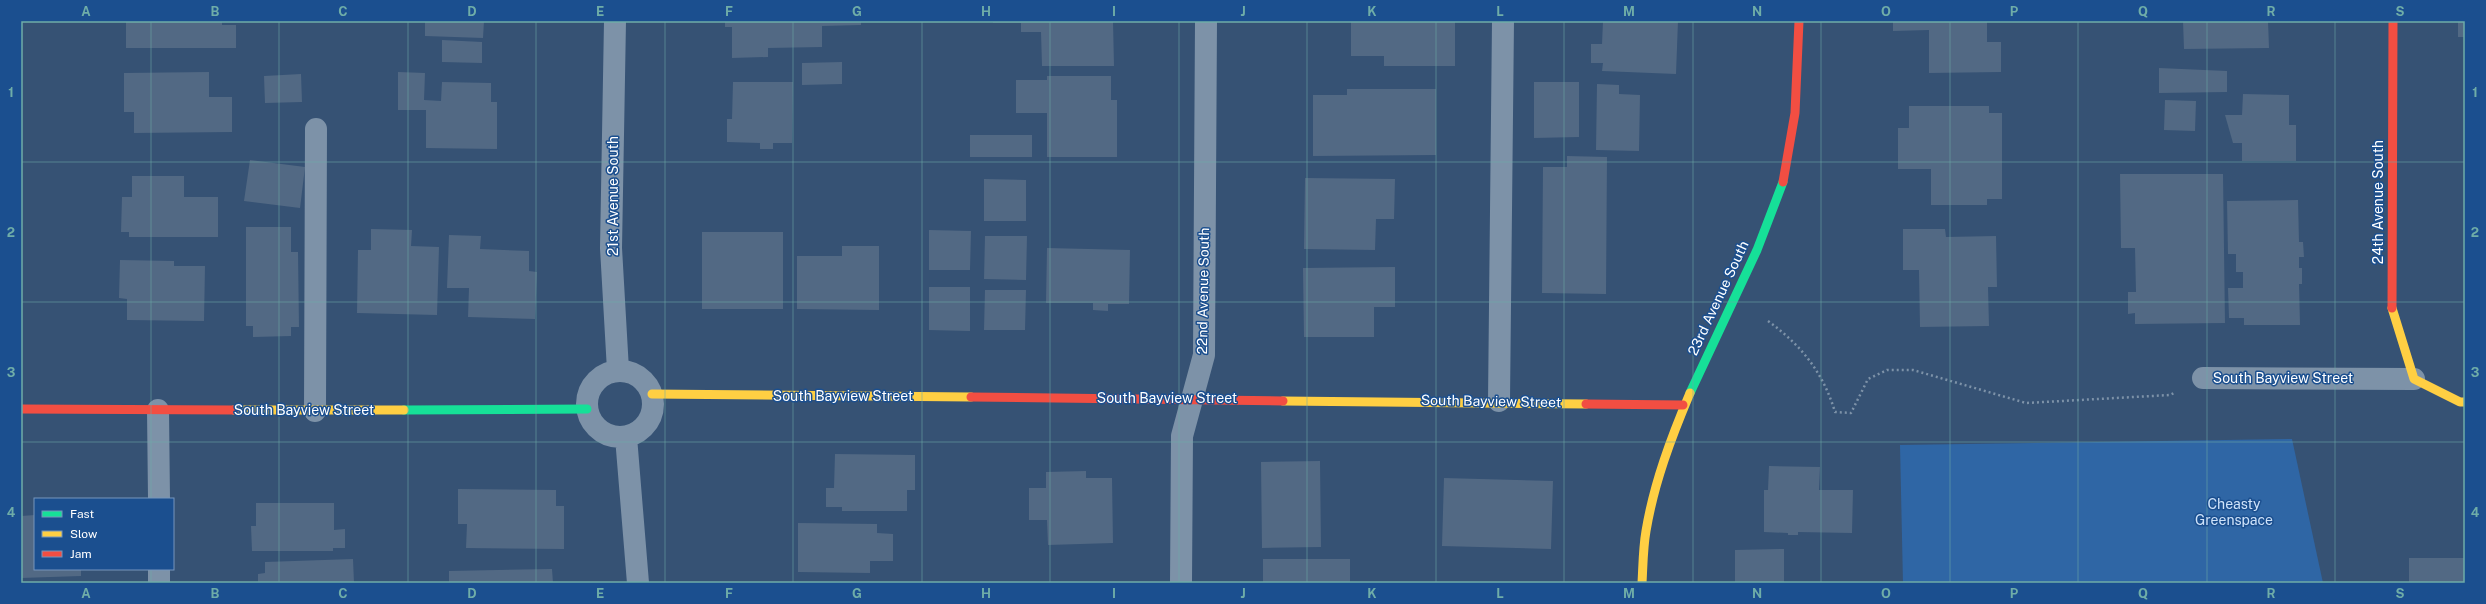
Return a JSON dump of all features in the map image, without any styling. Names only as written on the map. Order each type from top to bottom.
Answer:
[{"type":"street","name":"21st Avenue South","points":[[615,21],[611,248],[618,370]]},
{"type":"street","name":"22nd Avenue South","points":[[1181,583],[1182,436],[1204,355],[1206,21]]},
{"type":"street","points":[[1499,401],[1502,21]]},
{"type":"street","name":"23rd Avenue South","points":[[1642,583],[1648,514],[1683,404],[1751,265],[1776,202],[1794,132],[1799,74],[1799,21]]},
{"type":"street","name":"24th Avenue South","points":[[2393,21],[2392,311],[2414,379]]},
{"type":"street","points":[[315,411],[316,130]]},
{"type":"street","points":[[618,370],[639,376],[647,384],[652,394],[654,406],[651,417],[641,429],[626,437],[606,434],[596,428],[590,419],[587,409],[587,398],[597,380],[606,373],[618,370]]},
{"type":"street","name":"South Bayview Street","points":[[2203,378],[2414,379],[2460,402],[2465,402]]},
{"type":"street","name":"South Bayview Street","points":[[652,394],[1193,398],[1683,404]]},
{"type":"street","name":"South Bayview Street","points":[[21,409],[315,411],[587,409]]},
{"type":"street","points":[[158,410],[159,498]]},
{"type":"street","points":[[626,437],[638,583]]},
{"type":"street","points":[[159,570],[159,583]]},
{"type":"path","name":"South Bayview Street","points":[[1768,321],[1788,335],[1806,353],[1829,392],[1835,412],[1851,413],[1868,379],[1887,370],[1913,370],[2026,402],[2170,395],[2203,378]]},
{"type":"green space","name":"Cheasty Greenspace","points":[[2292,439],[2323,583],[1903,583],[1900,445]]},
{"type":"building","points":[[126,21],[222,21],[222,25],[236,25],[236,48],[126,48]]},
{"type":"building","points":[[425,21],[484,21],[483,38],[425,36]]},
{"type":"building","points":[[725,21],[861,21],[861,25],[822,26],[822,47],[768,48],[768,57],[732,58],[732,27],[725,27]]},
{"type":"building","points":[[993,21],[1113,21],[1114,66],[1042,66],[1041,32],[1021,32],[1021,23],[993,23]]},
{"type":"building","points":[[1351,21],[1455,21],[1455,66],[1384,66],[1384,56],[1351,56]]},
{"type":"building","points":[[1603,21],[1678,21],[1676,74],[1602,71],[1603,63],[1591,63],[1591,44],[1602,44]]},
{"type":"building","points":[[1893,21],[1987,21],[1987,42],[2001,42],[2001,72],[1929,73],[1929,30],[1893,31]]},
{"type":"building","points":[[2183,21],[2268,21],[2269,48],[2184,49]]},
{"type":"building","points":[[2458,21],[2465,21],[2465,37],[2458,37]]},
{"type":"building","points":[[442,40],[482,42],[482,63],[442,62]]},
{"type":"building","points":[[842,62],[842,84],[802,85],[802,63]]},
{"type":"building","points":[[2159,68],[2227,71],[2227,92],[2159,93]]},
{"type":"building","points":[[209,72],[209,97],[232,97],[232,132],[134,133],[134,112],[124,112],[124,73]]},
{"type":"building","points":[[398,72],[425,73],[424,100],[441,101],[442,82],[491,83],[491,102],[497,102],[497,149],[426,148],[426,110],[398,110]]},
{"type":"building","points":[[301,74],[302,102],[265,103],[264,76]]},
{"type":"building","points":[[1047,76],[1111,76],[1111,100],[1117,100],[1117,157],[1047,157],[1047,113],[1016,113],[1016,80],[1047,80]]},
{"type":"building","points":[[733,82],[793,82],[792,143],[773,143],[773,149],[760,149],[760,143],[727,142],[727,119],[732,119]]},
{"type":"building","points":[[1534,82],[1579,82],[1579,137],[1534,138]]},
{"type":"building","points":[[1597,84],[1619,85],[1619,94],[1640,95],[1639,151],[1596,150]]},
{"type":"building","points":[[1347,89],[1436,89],[1436,155],[1313,156],[1313,95],[1347,95]]},
{"type":"building","points":[[2243,94],[2289,95],[2289,125],[2296,125],[2296,161],[2242,161],[2242,143],[2233,143],[2225,115],[2242,115]]},
{"type":"building","points":[[2165,100],[2196,101],[2195,131],[2164,130]]},
{"type":"building","points":[[1909,106],[1989,106],[1989,113],[2002,113],[2002,199],[1987,199],[1987,205],[1931,205],[1931,169],[1898,169],[1898,128],[1909,128]]},
{"type":"building","points":[[970,135],[1032,135],[1032,157],[970,157]]},
{"type":"building","points":[[1567,156],[1607,157],[1606,294],[1542,293],[1543,167],[1567,167]]},
{"type":"building","points":[[250,160],[305,167],[300,208],[244,201]]},
{"type":"building","points":[[2120,174],[2223,174],[2225,323],[2135,324],[2135,313],[2128,314],[2128,292],[2136,292],[2135,248],[2121,248]]},
{"type":"building","points":[[132,176],[184,176],[184,197],[218,197],[218,237],[129,237],[129,232],[121,232],[122,197],[132,197]]},
{"type":"building","points":[[1305,178],[1395,179],[1394,219],[1376,219],[1375,250],[1304,249]]},
{"type":"building","points":[[984,179],[1026,180],[1026,221],[984,221]]},
{"type":"building","points":[[2298,200],[2299,242],[2303,242],[2304,257],[2299,257],[2299,268],[2302,268],[2302,284],[2299,284],[2300,325],[2244,325],[2244,318],[2229,318],[2228,288],[2243,288],[2243,272],[2236,272],[2236,254],[2228,254],[2227,201]]},
{"type":"building","points":[[246,227],[291,227],[291,252],[298,252],[299,327],[291,327],[291,336],[253,337],[253,326],[246,326]]},
{"type":"building","points":[[371,229],[412,230],[411,246],[439,247],[437,315],[357,313],[358,250],[371,250]]},
{"type":"building","points":[[1903,229],[1945,229],[1946,237],[1996,236],[1997,287],[1988,287],[1989,326],[1920,327],[1919,270],[1903,270]]},
{"type":"building","points":[[929,230],[971,231],[970,270],[929,270]]},
{"type":"building","points":[[702,232],[783,232],[783,309],[702,309]]},
{"type":"building","points":[[449,235],[481,236],[480,249],[529,251],[529,271],[537,272],[535,319],[468,317],[469,288],[447,288]]},
{"type":"building","points":[[985,236],[1027,236],[1026,280],[984,279]]},
{"type":"building","points":[[842,246],[879,246],[879,310],[797,309],[797,256],[842,256]]},
{"type":"building","points":[[1047,248],[1130,250],[1129,304],[1108,304],[1108,311],[1093,310],[1093,303],[1046,303]]},
{"type":"building","points":[[120,260],[174,261],[174,266],[205,266],[204,321],[127,320],[127,299],[119,298]]},
{"type":"building","points":[[1395,267],[1395,307],[1374,307],[1374,337],[1304,337],[1303,268]]},
{"type":"building","points":[[929,287],[970,287],[970,331],[929,330]]},
{"type":"building","points":[[985,290],[1026,290],[1025,330],[984,330]]},
{"type":"building","points":[[835,454],[915,455],[915,490],[907,490],[907,511],[842,511],[842,507],[826,507],[826,488],[834,488]]},
{"type":"building","points":[[1320,461],[1321,547],[1262,548],[1261,462]]},
{"type":"building","points":[[1769,466],[1820,467],[1819,490],[1853,490],[1852,533],[1798,532],[1798,535],[1788,535],[1788,533],[1764,532],[1764,490],[1768,490]]},
{"type":"building","points":[[1086,471],[1086,478],[1112,478],[1113,543],[1048,545],[1047,520],[1029,520],[1029,488],[1046,488],[1046,472]]},
{"type":"building","points":[[1444,478],[1553,481],[1551,549],[1442,546]]},
{"type":"building","points":[[458,489],[556,490],[556,506],[564,506],[564,549],[466,548],[467,524],[458,524]]},
{"type":"building","points":[[256,503],[334,503],[334,530],[345,529],[345,548],[333,548],[333,551],[252,551],[251,526],[256,526]]},
{"type":"building","points":[[34,515],[34,570],[81,570],[81,576],[21,578],[21,516]]},
{"type":"building","points":[[798,523],[877,524],[877,533],[893,534],[893,561],[870,561],[870,573],[798,572]]},
{"type":"building","points":[[1784,549],[1784,583],[1735,583],[1735,550]]},
{"type":"building","points":[[2409,558],[2465,558],[2465,583],[2409,583]]},
{"type":"building","points":[[353,559],[354,583],[258,583],[258,574],[265,573],[265,562]]},
{"type":"building","points":[[1263,559],[1350,559],[1350,583],[1263,583]]},
{"type":"building","points":[[552,569],[553,583],[449,583],[449,571]]},
{"type":"traffic: fast","points":[[1690,393],[1757,250],[1783,182]]},
{"type":"traffic: fast","points":[[404,410],[587,409]]},
{"type":"traffic: slow","points":[[2392,308],[2414,379],[2460,402],[2465,402]]},
{"type":"traffic: slow","points":[[1642,583],[1645,537],[1649,513],[1658,478],[1690,393]]},
{"type":"traffic: slow","points":[[652,394],[971,397]]},
{"type":"traffic: slow","points":[[1283,401],[1586,404]]},
{"type":"traffic: slow","points":[[234,410],[404,410]]},
{"type":"traffic: jam","points":[[1783,182],[1795,113],[1799,21]]},
{"type":"traffic: jam","points":[[2392,308],[2393,21]]},
{"type":"traffic: jam","points":[[971,397],[1283,401]]},
{"type":"traffic: jam","points":[[1586,404],[1683,405]]},
{"type":"traffic: jam","points":[[21,409],[234,410]]}]
